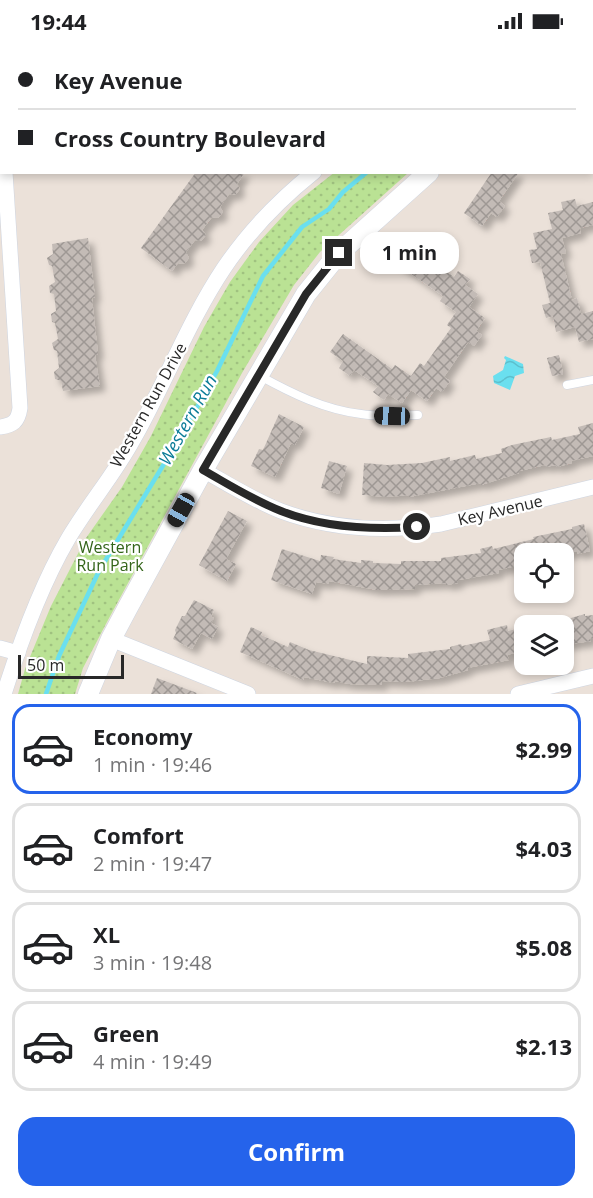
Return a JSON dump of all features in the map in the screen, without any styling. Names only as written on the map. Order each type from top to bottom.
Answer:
[{"type":"main road","points":[[88,694],[111,639],[203,470],[306,294],[329,263],[427,174]]},
{"type":"street","points":[[0,427],[12,425],[17,421],[20,408],[5,174]]},
{"type":"street","name":"Western Run Drive","points":[[4,694],[46,583],[67,541],[87,507],[133,441],[195,318],[219,276],[265,216],[312,174]]},
{"type":"street","name":"Key Avenue","points":[[203,470],[250,497],[282,511],[314,520],[372,530],[441,524],[593,488]]},
{"type":"street","points":[[111,639],[248,694]]},
{"type":"street","points":[[0,648],[18,653]]},
{"type":"street","points":[[518,694],[593,676]]},
{"type":"lane","points":[[258,375],[304,398],[342,411],[363,415],[418,415]]},
{"type":"lane","points":[[567,385],[593,380]]},
{"type":"green space","name":"Western Run Park","points":[[332,174],[407,174],[320,252],[294,285],[242,373],[108,620],[83,668],[75,694],[18,694],[25,669],[51,606],[86,538],[122,487],[151,436],[204,327],[230,282],[259,242],[293,205]]},
{"type":"water","points":[[505,356],[523,364],[524,373],[515,376],[510,390],[494,383],[493,376],[503,370]]},
{"type":"building","points":[[195,174],[244,174],[237,184],[240,189],[235,195],[229,194],[220,207],[223,212],[218,218],[212,217],[202,230],[206,235],[201,241],[195,240],[186,252],[189,258],[184,264],[178,263],[172,271],[141,248]]},
{"type":"building","points":[[491,174],[518,174],[499,201],[505,206],[497,217],[491,213],[482,226],[464,213]]},
{"type":"building","points":[[575,199],[577,206],[593,202],[593,225],[580,228],[581,233],[562,238],[566,253],[561,254],[572,300],[577,298],[581,314],[593,311],[593,339],[579,342],[575,327],[556,332],[553,316],[546,318],[542,305],[550,303],[540,262],[532,263],[529,250],[537,249],[533,233],[552,229],[548,213],[563,210],[561,202]]},
{"type":"building","points":[[88,238],[95,297],[92,298],[98,354],[95,355],[100,386],[63,391],[61,381],[55,379],[54,372],[59,368],[57,351],[54,350],[52,343],[58,339],[51,314],[56,311],[54,294],[50,293],[49,286],[55,282],[52,266],[49,265],[47,258],[53,254],[52,244]]},
{"type":"building","points":[[407,244],[419,253],[424,247],[435,255],[431,260],[454,277],[458,271],[470,279],[465,285],[478,294],[469,307],[485,318],[476,331],[482,335],[474,346],[468,342],[444,377],[450,381],[442,392],[436,388],[427,401],[411,390],[402,403],[388,394],[384,400],[373,392],[378,386],[354,370],[350,376],[339,368],[343,361],[330,352],[343,334],[392,369],[395,365],[411,376],[420,363],[424,366],[451,328],[447,325],[456,312],[440,301],[443,296],[394,262]]},
{"type":"building","points":[[559,355],[563,374],[552,376],[547,358]]},
{"type":"building","points":[[279,414],[304,427],[295,445],[291,443],[275,477],[251,466],[259,449],[263,450]]},
{"type":"building","points":[[593,423],[593,456],[571,461],[572,463],[557,467],[556,465],[545,467],[545,465],[519,471],[519,473],[481,485],[481,483],[409,497],[409,495],[388,497],[362,495],[364,463],[387,465],[422,463],[450,457],[450,461],[475,455],[476,459],[502,453],[501,449],[512,445],[580,434],[578,427]]},
{"type":"building","points":[[329,461],[347,466],[339,494],[321,488]]},
{"type":"building","points":[[228,511],[247,521],[226,559],[236,564],[227,581],[199,565]]},
{"type":"building","points":[[584,524],[590,551],[578,554],[577,551],[574,552],[574,543],[518,543],[534,539],[533,537],[572,529],[572,527]]},
{"type":"building","points":[[514,544],[514,566],[498,570],[499,573],[458,580],[458,583],[446,585],[446,583],[415,585],[415,589],[377,590],[329,581],[329,584],[316,582],[312,594],[271,580],[282,549],[320,561],[321,555],[361,563],[361,560],[401,564],[401,561],[441,561],[441,558],[481,553],[480,549],[492,546],[493,549]]},
{"type":"building","points":[[194,600],[214,610],[211,623],[218,627],[212,639],[201,633],[192,649],[173,639],[182,616],[185,616]]},
{"type":"building","points":[[585,614],[585,616],[593,615],[591,641],[574,644],[574,617]]},
{"type":"building","points":[[507,625],[508,631],[514,630],[514,653],[507,655],[509,660],[467,668],[468,670],[440,678],[406,682],[382,681],[382,685],[349,684],[335,681],[334,683],[304,677],[303,680],[240,652],[251,627],[262,632],[261,635],[288,647],[290,642],[309,650],[367,664],[367,656],[408,658],[408,654],[450,649],[450,647],[461,644],[462,646],[490,640],[487,630]]},
{"type":"building","points":[[157,678],[197,693],[151,694]]},
{"type":"waterway","name":"Western Run","points":[[46,694],[59,656],[99,571],[184,431],[217,371],[263,276],[302,227],[329,209],[343,192],[365,174]]},
{"type":"route","points":[[339,253],[306,294],[203,470],[250,497],[282,511],[314,520],[372,530],[417,527]]}]
